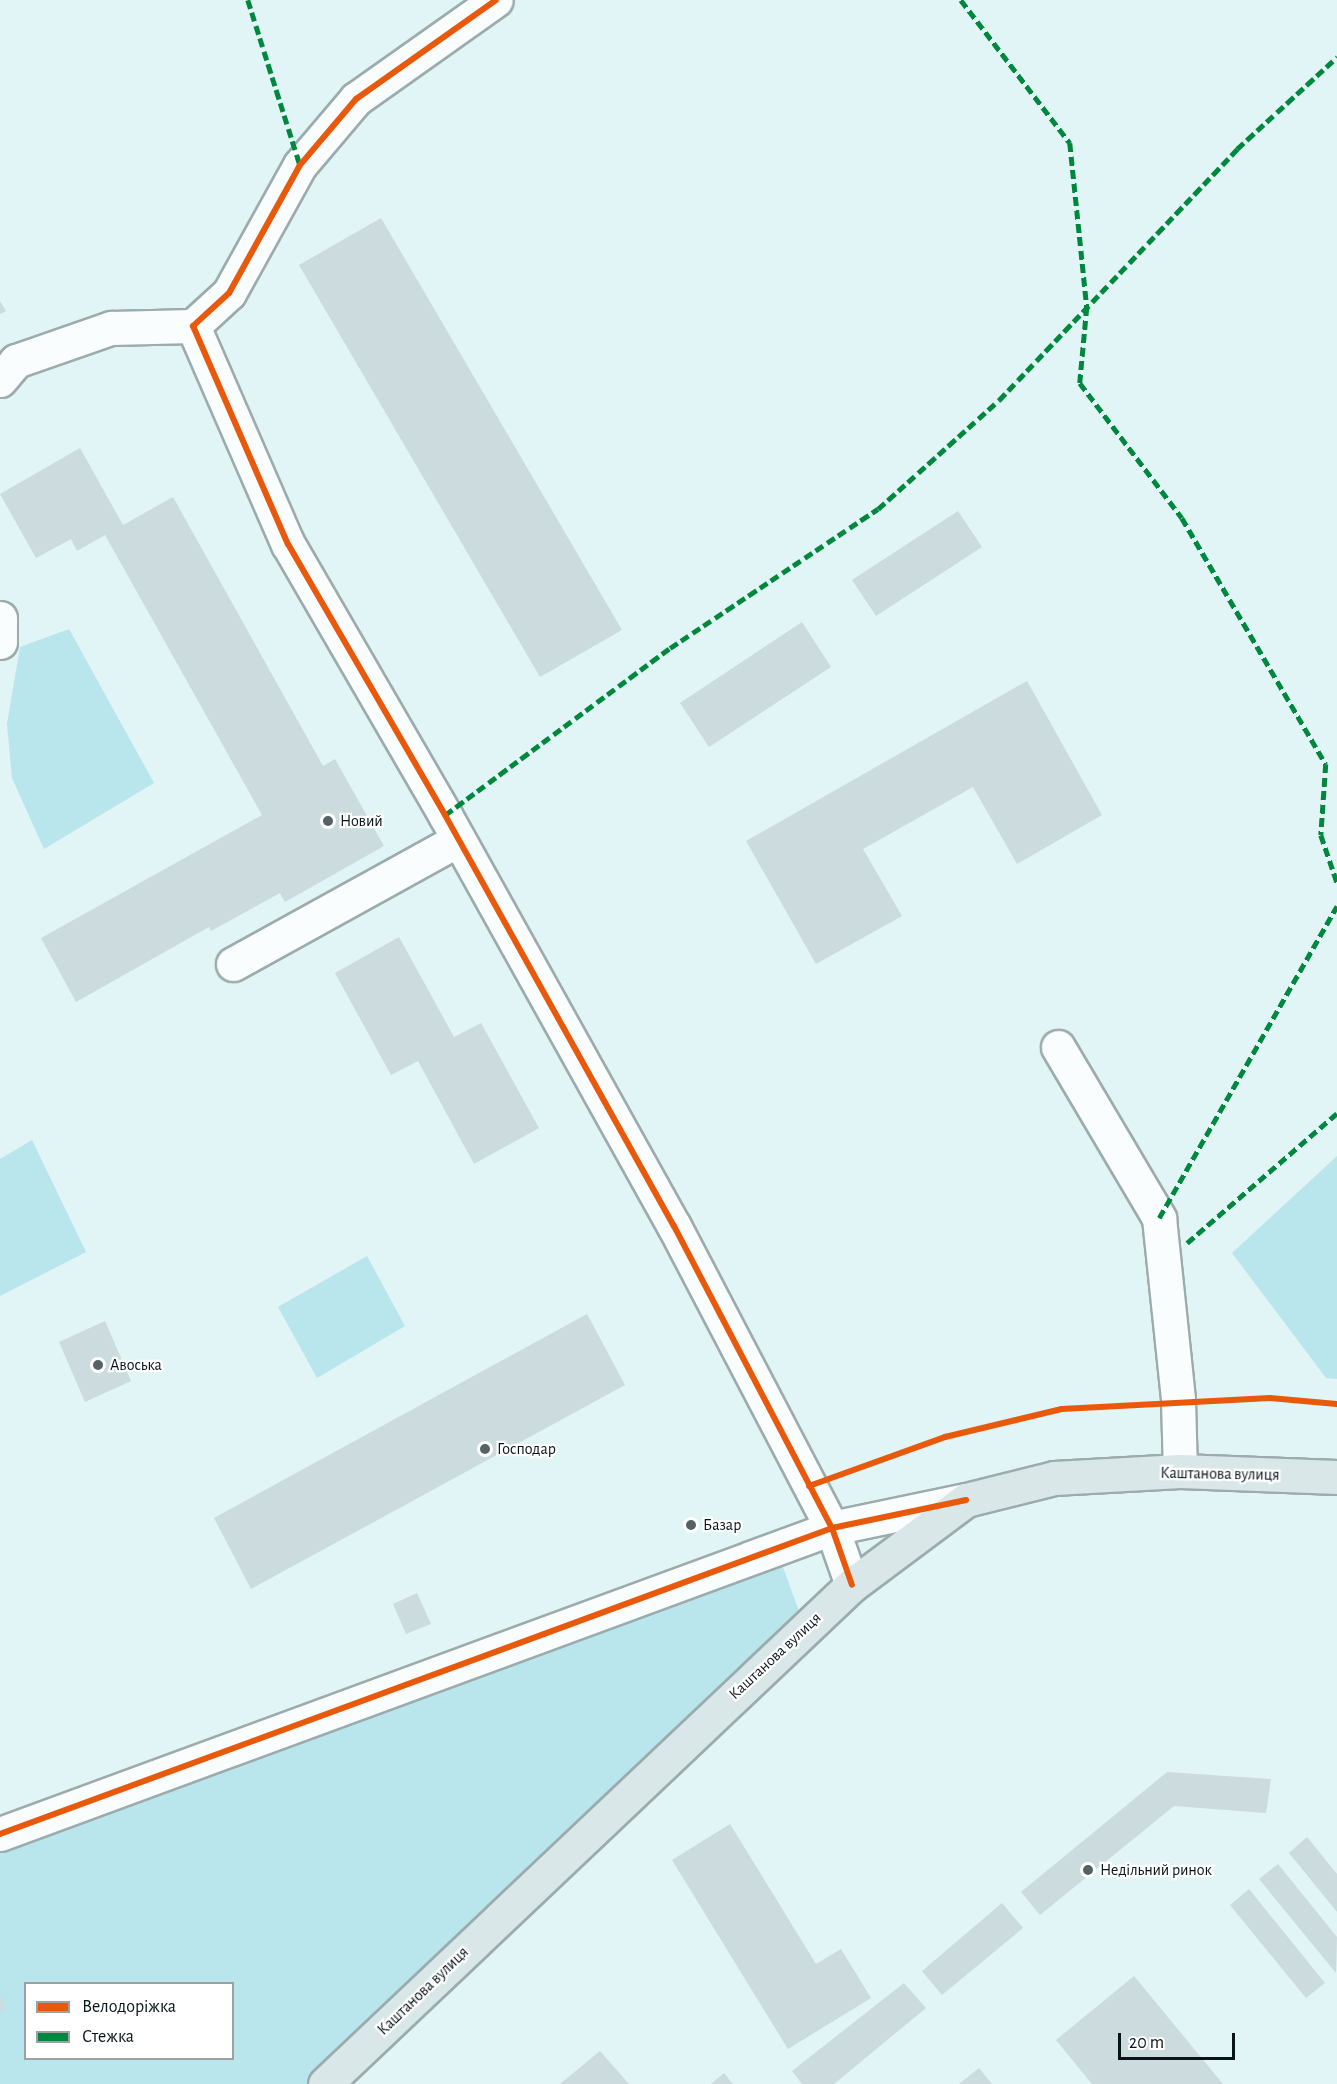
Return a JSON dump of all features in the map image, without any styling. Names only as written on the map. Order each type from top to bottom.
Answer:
[{"type":"main road","name":"Каштанова вулиця","points":[[325,2084],[852,1585],[966,1500],[1054,1478],[1180,1471],[1337,1477]]},
{"type":"street","points":[[0,380],[16,361],[111,328],[193,326],[229,293],[300,165],[356,99],[496,0]]},
{"type":"street","points":[[193,326],[288,544],[458,840],[674,1226],[832,1528],[852,1585]]},
{"type":"street","points":[[0,618],[0,642]]},
{"type":"street","points":[[233,964],[458,840]]},
{"type":"street","points":[[1058,1047],[1159,1218],[1178,1400],[1180,1471]]},
{"type":"street","points":[[0,1834],[832,1528],[966,1500]]},
{"type":"shaded area","points":[[69,629],[154,783],[44,849],[12,778],[7,724],[20,647]]},
{"type":"shaded area","points":[[32,1140],[86,1252],[0,1296],[0,1159]]},
{"type":"shaded area","points":[[1337,1156],[1337,1379],[1326,1378],[1232,1253]]},
{"type":"shaded area","points":[[367,1256],[405,1326],[317,1378],[278,1307]]},
{"type":"shaded area","points":[[776,1548],[805,1628],[325,2084],[0,2084],[0,1834]]},
{"type":"building","points":[[381,218],[622,630],[540,677],[299,265]]},
{"type":"building","points":[[0,301],[6,311],[0,314]]},
{"type":"building","points":[[80,448],[123,525],[173,497],[323,766],[335,759],[384,846],[285,902],[280,893],[211,931],[209,927],[76,1002],[41,938],[262,815],[105,535],[77,551],[71,539],[36,558],[0,494]]},
{"type":"building","points":[[958,511],[982,547],[876,616],[852,580]]},
{"type":"building","points":[[802,622],[831,667],[709,747],[680,703]]},
{"type":"building","points":[[1027,681],[1102,815],[1017,864],[973,787],[863,849],[902,916],[816,964],[746,841]]},
{"type":"building","points":[[399,937],[454,1037],[481,1023],[539,1128],[474,1164],[418,1061],[391,1075],[335,973]]},
{"type":"building","points":[[587,1314],[625,1385],[251,1589],[214,1518]]},
{"type":"building","points":[[105,1321],[131,1381],[85,1402],[59,1342]]},
{"type":"building","points":[[417,1593],[431,1624],[406,1634],[393,1604]]},
{"type":"building","points":[[1167,1772],[1271,1779],[1266,1813],[1174,1806],[1040,1915],[1021,1892]]},
{"type":"building","points":[[730,1824],[816,1964],[841,1949],[871,1998],[788,2049],[672,1860]]},
{"type":"building","points":[[1307,1837],[1337,1874],[1337,1912],[1289,1853]]},
{"type":"building","points":[[1278,1864],[1337,1937],[1336,1973],[1259,1879]]},
{"type":"building","points":[[1249,1889],[1325,1983],[1306,1998],[1230,1905]]},
{"type":"building","points":[[1002,1903],[1023,1928],[942,1995],[922,1971]]},
{"type":"building","points":[[1134,1976],[1223,2084],[1092,2084],[1056,2040]]},
{"type":"building","points":[[904,1983],[926,2008],[834,2084],[802,2084],[792,2071]]},
{"type":"building","points":[[0,1995],[6,2010],[0,2012]]},
{"type":"building","points":[[600,2051],[629,2084],[560,2084]]},
{"type":"building","points":[[979,2068],[992,2084],[959,2084]]},
{"type":"building","points":[[724,2073],[733,2084],[711,2084]]},
{"type":"marked path","points":[[248,0],[300,165]]},
{"type":"marked path","points":[[961,0],[1070,143],[1087,307],[1080,383],[1182,518],[1326,764],[1321,835],[1337,882]]},
{"type":"marked path","points":[[445,815],[670,648],[878,509],[999,400],[1237,149],[1337,57]]},
{"type":"marked path","points":[[1159,1218],[1337,906]]},
{"type":"marked path","points":[[1187,1243],[1337,1113]]},
{"type":"cycle path","points":[[496,0],[356,99],[300,165],[229,293],[193,326],[288,544],[445,815],[674,1226],[832,1528],[852,1585]]},
{"type":"cycle path","points":[[809,1486],[945,1437],[1062,1409],[1270,1398],[1337,1404]]},
{"type":"cycle path","points":[[0,1834],[832,1528],[966,1500]]},
{"type":"place","name":"Новий","points":[[328,821]]},
{"type":"place","name":"Авоська","points":[[98,1365]]},
{"type":"place","name":"Господар","points":[[485,1449]]},
{"type":"place","name":"Базар","points":[[691,1525]]},
{"type":"place","name":"Недільний ринок","points":[[1088,1870]]}]
